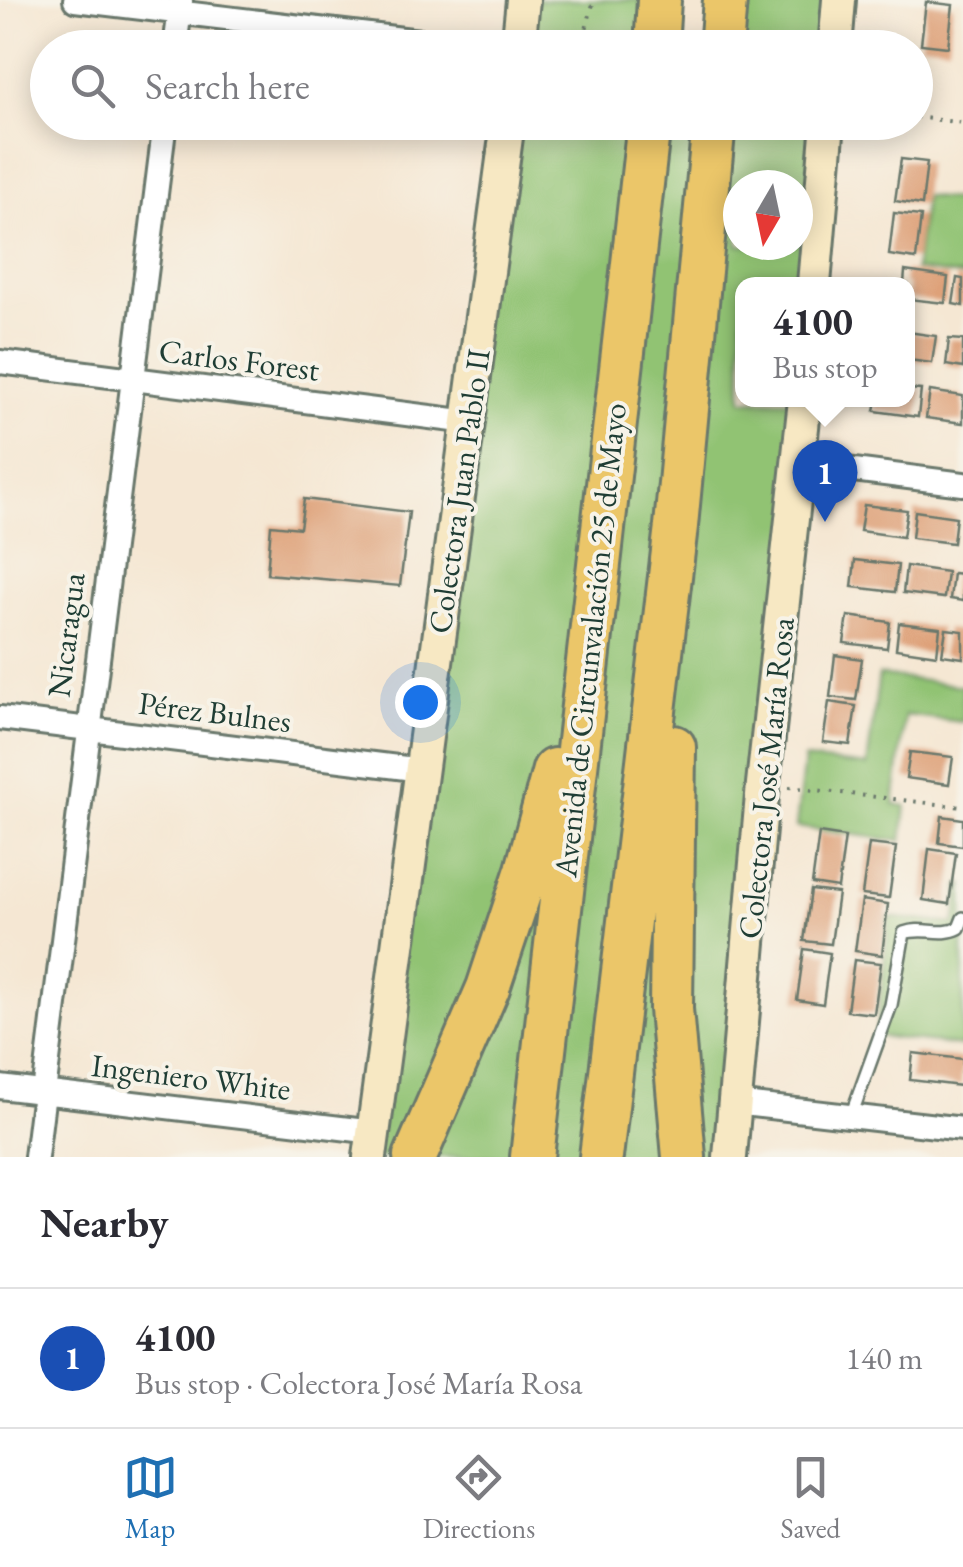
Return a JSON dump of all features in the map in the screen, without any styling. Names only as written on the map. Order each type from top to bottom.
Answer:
[{"type":"highway","points":[[657,30],[659,0]]},
{"type":"highway","points":[[722,30],[725,0]]},
{"type":"highway","name":"Avenida de Circunvalación 25 de Mayo","points":[[532,1157],[647,140]]},
{"type":"highway","points":[[602,1157],[676,526],[712,140]]},
{"type":"highway","points":[[676,526],[672,1009],[684,1157]]},
{"type":"highway","points":[[415,1157],[494,971],[532,852],[592,619]]},
{"type":"main road","points":[[520,30],[523,0]]},
{"type":"main road","points":[[836,30],[839,0]]},
{"type":"main road","name":"Colectora Juan Pablo II","points":[[372,1145],[506,140]]},
{"type":"main road","points":[[813,140],[814,277]]},
{"type":"main road","name":"Colectora José María Rosa","points":[[730,1157],[764,784],[804,407]]},
{"type":"street","points":[[75,0],[180,7],[348,30]]},
{"type":"street","name":"Nicaragua","points":[[36,1157],[163,140]]},
{"type":"street","name":"Carlos Forest","points":[[0,362],[469,422]]},
{"type":"street","points":[[800,464],[963,484]]},
{"type":"street","name":"Pérez Bulnes","points":[[0,718],[422,770]]},
{"type":"street","name":"Ingeniero White","points":[[0,1087],[372,1145]]},
{"type":"street","points":[[734,1103],[963,1128]]},
{"type":"lane","points":[[851,1116],[891,1005],[904,933],[952,932],[960,928],[963,918]]},
{"type":"path","points":[[586,30],[594,0]]},
{"type":"path","points":[[933,119],[963,123]]},
{"type":"path","points":[[764,784],[963,808]]},
{"type":"green space","points":[[523,0],[659,0],[657,30],[520,30]]},
{"type":"green space","points":[[725,0],[839,0],[836,30],[722,30]]},
{"type":"green space","points":[[506,140],[827,140],[815,277],[735,277],[735,407],[804,407],[730,1157],[370,1157]]},
{"type":"green space","points":[[925,196],[963,201],[963,276],[915,270]]},
{"type":"green space","points":[[879,675],[963,686],[963,722],[905,715],[894,804],[906,806],[902,841],[796,827],[804,759],[867,766]]},
{"type":"green space","points":[[960,885],[963,1046],[876,1036],[889,917],[955,924]]},
{"type":"building","points":[[926,2],[953,5],[948,47],[933,45],[933,30],[923,30]]},
{"type":"building","points":[[901,159],[927,162],[922,205],[895,201]]},
{"type":"building","points":[[894,213],[921,216],[916,259],[889,255]]},
{"type":"building","points":[[905,271],[948,277],[945,303],[915,300],[915,277],[905,277]]},
{"type":"building","points":[[957,278],[963,279],[963,306],[953,304]]},
{"type":"building","points":[[915,333],[936,336],[932,363],[915,361]]},
{"type":"building","points":[[949,339],[963,340],[963,368],[946,365]]},
{"type":"building","points":[[915,390],[921,390],[918,417],[875,411],[876,407],[915,407]]},
{"type":"building","points":[[930,391],[963,396],[963,423],[926,418]]},
{"type":"building","points":[[304,499],[409,512],[400,586],[267,574],[271,525],[300,528]]},
{"type":"building","points":[[864,505],[907,510],[903,537],[860,531]]},
{"type":"building","points":[[915,511],[956,517],[953,543],[912,538]]},
{"type":"building","points":[[855,560],[898,565],[895,592],[852,587]]},
{"type":"building","points":[[906,566],[947,572],[944,598],[903,593]]},
{"type":"building","points":[[953,573],[963,574],[963,601],[950,599]]},
{"type":"building","points":[[848,616],[890,622],[887,648],[844,643]]},
{"type":"building","points":[[899,623],[940,628],[937,655],[896,649]]},
{"type":"building","points":[[946,629],[963,631],[963,658],[942,655]]},
{"type":"building","points":[[835,655],[862,659],[856,700],[830,697]]},
{"type":"building","points":[[829,702],[856,706],[850,745],[823,742]]},
{"type":"building","points":[[910,752],[953,757],[949,784],[906,778]]},
{"type":"building","points":[[942,816],[963,819],[963,846],[939,843]]},
{"type":"building","points":[[819,833],[845,837],[838,888],[812,884]]},
{"type":"building","points":[[869,844],[896,847],[889,898],[862,895]]},
{"type":"building","points":[[929,849],[956,853],[949,904],[923,900]]},
{"type":"building","points":[[811,890],[838,893],[831,944],[804,941]]},
{"type":"building","points":[[862,900],[888,904],[882,955],[855,951]]},
{"type":"building","points":[[804,949],[830,953],[823,1004],[797,1000]]},
{"type":"building","points":[[854,960],[881,963],[874,1014],[847,1011]]},
{"type":"building","points":[[913,1053],[963,1059],[961,1086],[910,1080]]},
{"type":"place","name":"4100","points":[[825,522]]}]
